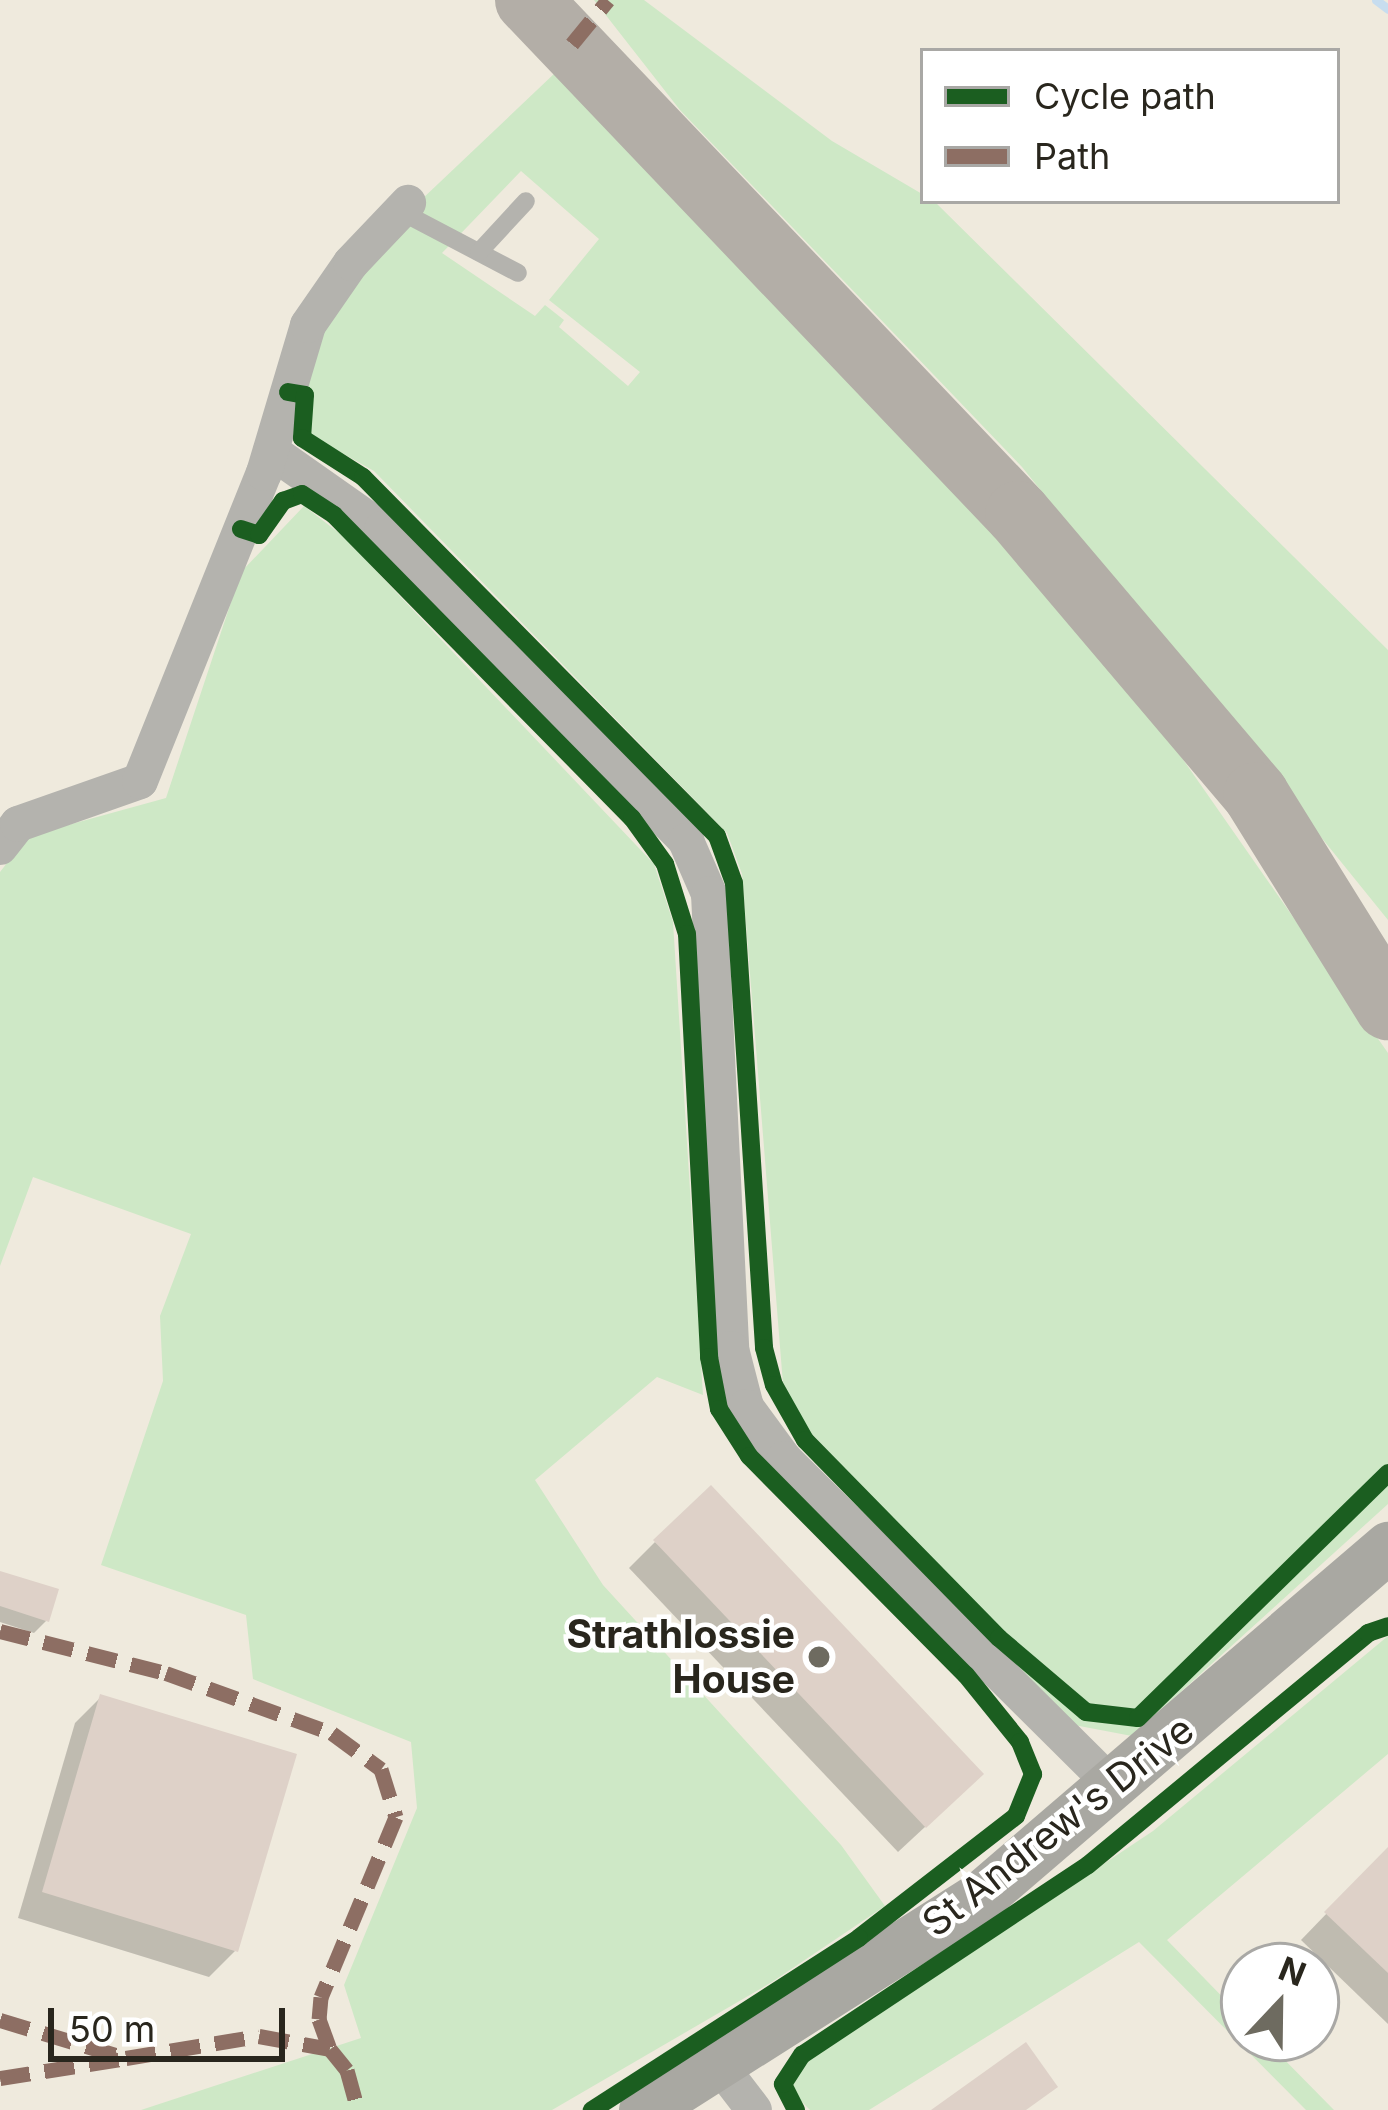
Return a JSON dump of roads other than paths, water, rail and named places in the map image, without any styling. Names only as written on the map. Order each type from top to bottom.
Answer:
[{"type":"highway","points":[[529,0],[1018,514],[1256,794],[1388,1007]]},
{"type":"highway","points":[[1323,897],[1388,963]]},
{"type":"street","points":[[0,847],[18,824],[140,782],[271,451],[308,326],[404,207]]},
{"type":"street","points":[[271,451],[382,529],[686,841],[709,894],[731,1348],[746,1407],[784,1459],[1115,1788]]},
{"type":"street","name":"St Andrew's Drive","points":[[644,2110],[721,2067],[980,1897],[1115,1788],[1388,1547]]},
{"type":"street","points":[[721,2067],[754,2110]]},
{"type":"lane","points":[[479,252],[526,200]]},
{"type":"lane","points":[[404,207],[518,273]]},
{"type":"waterway","points":[[1376,0],[1388,9]]},
{"type":"place","name":"Strathlossie House","points":[[819,1657]]}]
